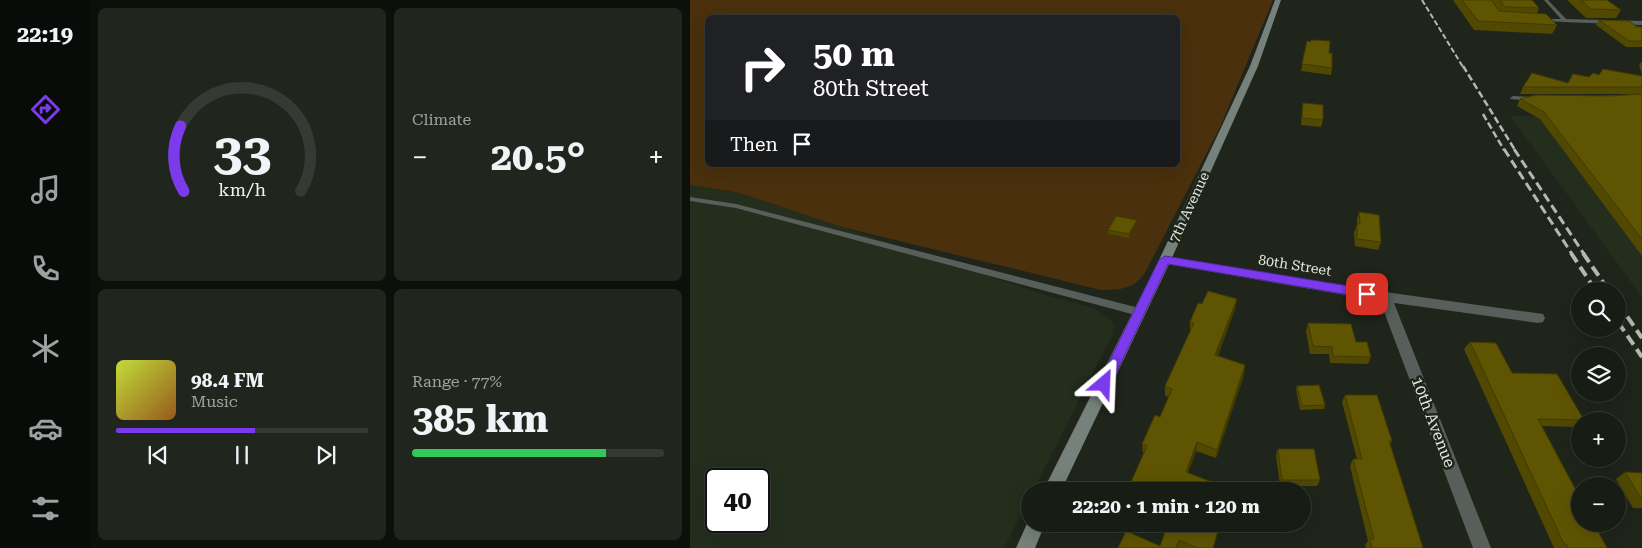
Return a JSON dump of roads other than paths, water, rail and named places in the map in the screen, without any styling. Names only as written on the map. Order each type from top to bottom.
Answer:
[{"type":"street","name":"7th Avenue","points":[[1056,482],[1165,260],[1254,66],[1278,0]]},
{"type":"street","points":[[1565,21],[1642,23]]},
{"type":"street","name":"80th Street","points":[[1165,260],[1385,297],[1538,318]]},
{"type":"street","name":"10th Avenue","points":[[1385,297],[1482,548]]},
{"type":"street","points":[[1024,548],[1032,532]]},
{"type":"lane","points":[[1546,0],[1565,21]]},
{"type":"lane","points":[[1536,20],[1565,21]]},
{"type":"lane","points":[[1513,98],[1540,99]]},
{"type":"lane","points":[[690,199],[736,206],[1139,312]]},
{"type":"railway","points":[[1422,0],[1463,67]]},
{"type":"railway","points":[[1463,66],[1515,150]]},
{"type":"railway","points":[[1483,114],[1504,150]]},
{"type":"railway","points":[[1504,149],[1572,254]]},
{"type":"railway","points":[[1514,149],[1584,254]]},
{"type":"railway","points":[[1571,253],[1590,282]]},
{"type":"railway","points":[[1583,253],[1603,282]]},
{"type":"railway","points":[[1626,315],[1642,338]]},
{"type":"railway","points":[[1626,334],[1642,357]]}]
